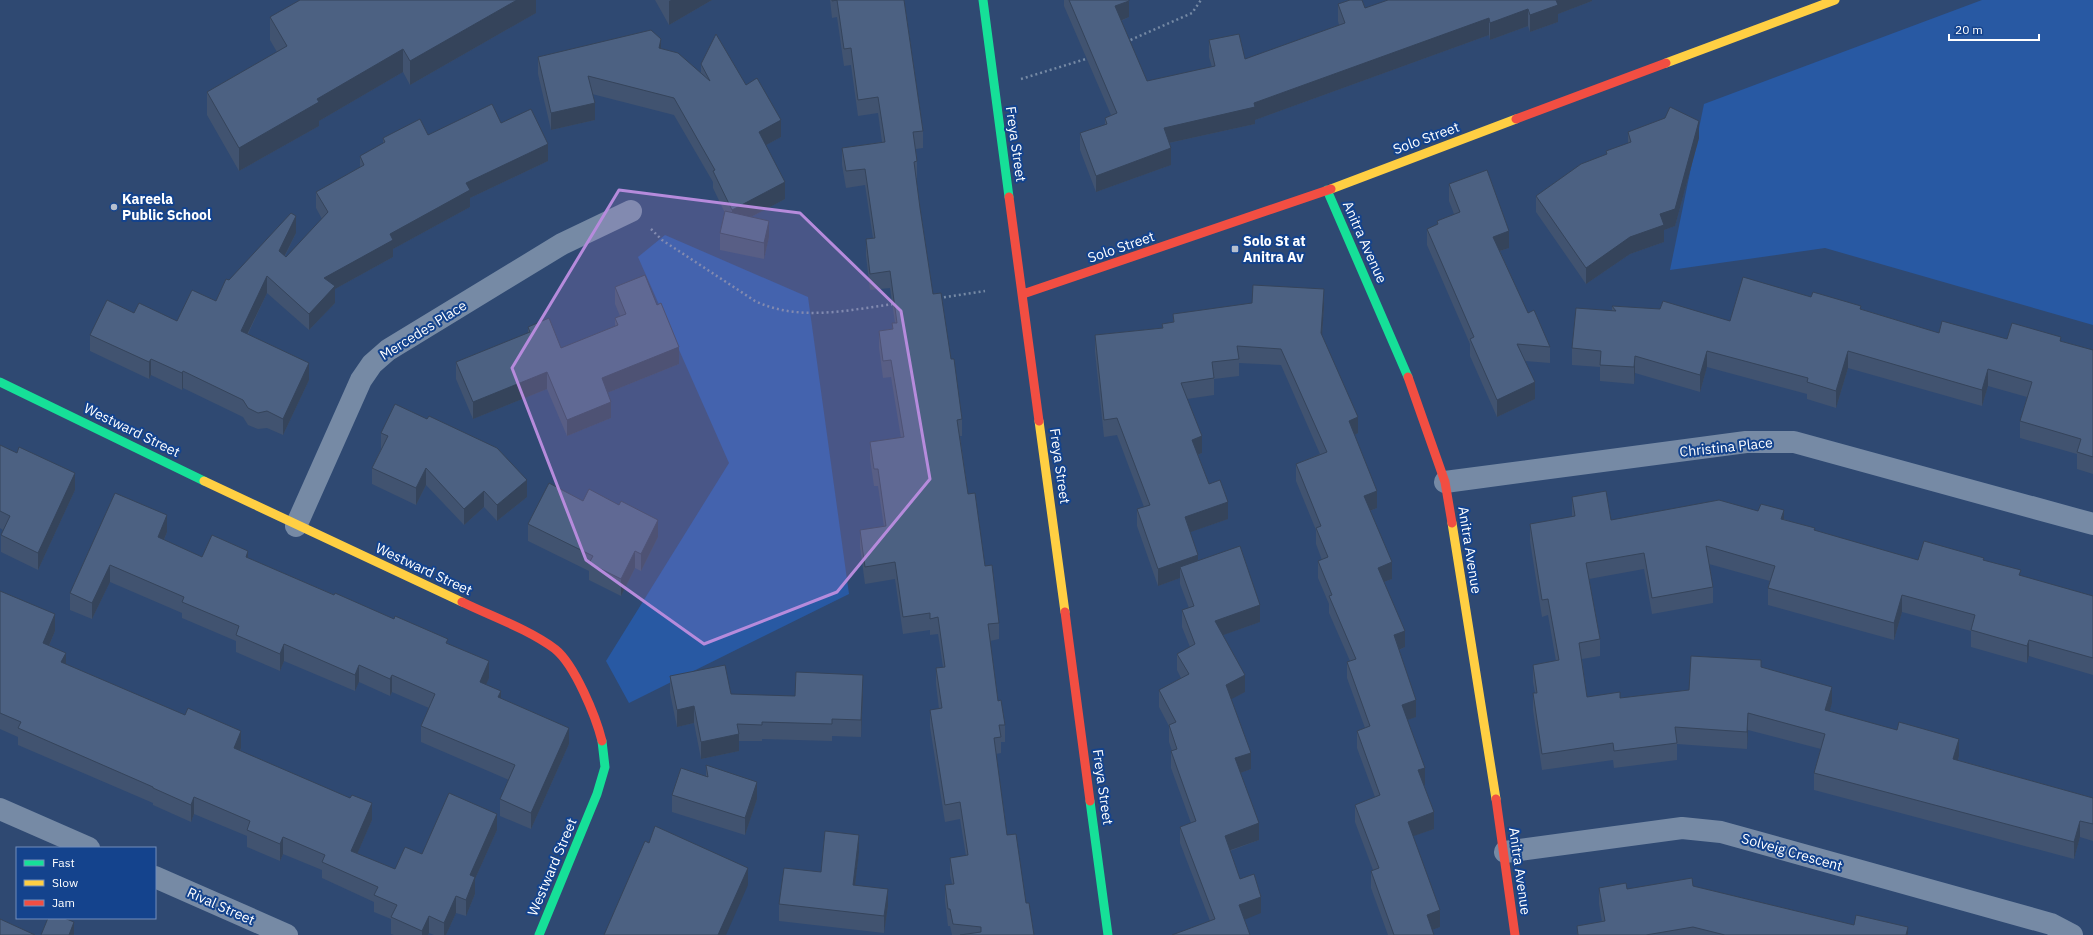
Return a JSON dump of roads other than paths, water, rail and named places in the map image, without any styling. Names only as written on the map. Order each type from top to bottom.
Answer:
[{"type":"street","name":"Freya Street","points":[[983,0],[994,89],[1024,294],[1108,935]]},
{"type":"street","name":"Solo Street","points":[[1024,294],[1327,190],[1835,0]]},
{"type":"street","name":"Anitra Avenue","points":[[1327,190],[1406,371],[1445,482],[1505,852],[1515,935]]},
{"type":"street","name":"Mercedes Place","points":[[296,526],[361,380],[372,364],[388,350],[562,244],[631,211]]},
{"type":"street","name":"Westward Street","points":[[0,382],[296,526],[524,631],[556,650],[572,671],[591,705],[602,740],[605,767],[597,794],[539,935]]},
{"type":"street","name":"Christina Place","points":[[1445,482],[1746,442],[1794,442],[2093,524]]},
{"type":"street","points":[[0,809],[87,847]]},
{"type":"street","name":"Solveig Crescent","points":[[1505,852],[1682,828],[1721,832],[2052,924],[2072,935]]},
{"type":"street","name":"Rival Street","points":[[156,877],[287,935]]},
{"type":"place","name":"Kareela Public School","points":[[114,207]]},
{"type":"place","name":"Solo St at Anitra Av","points":[[1235,249]]}]
